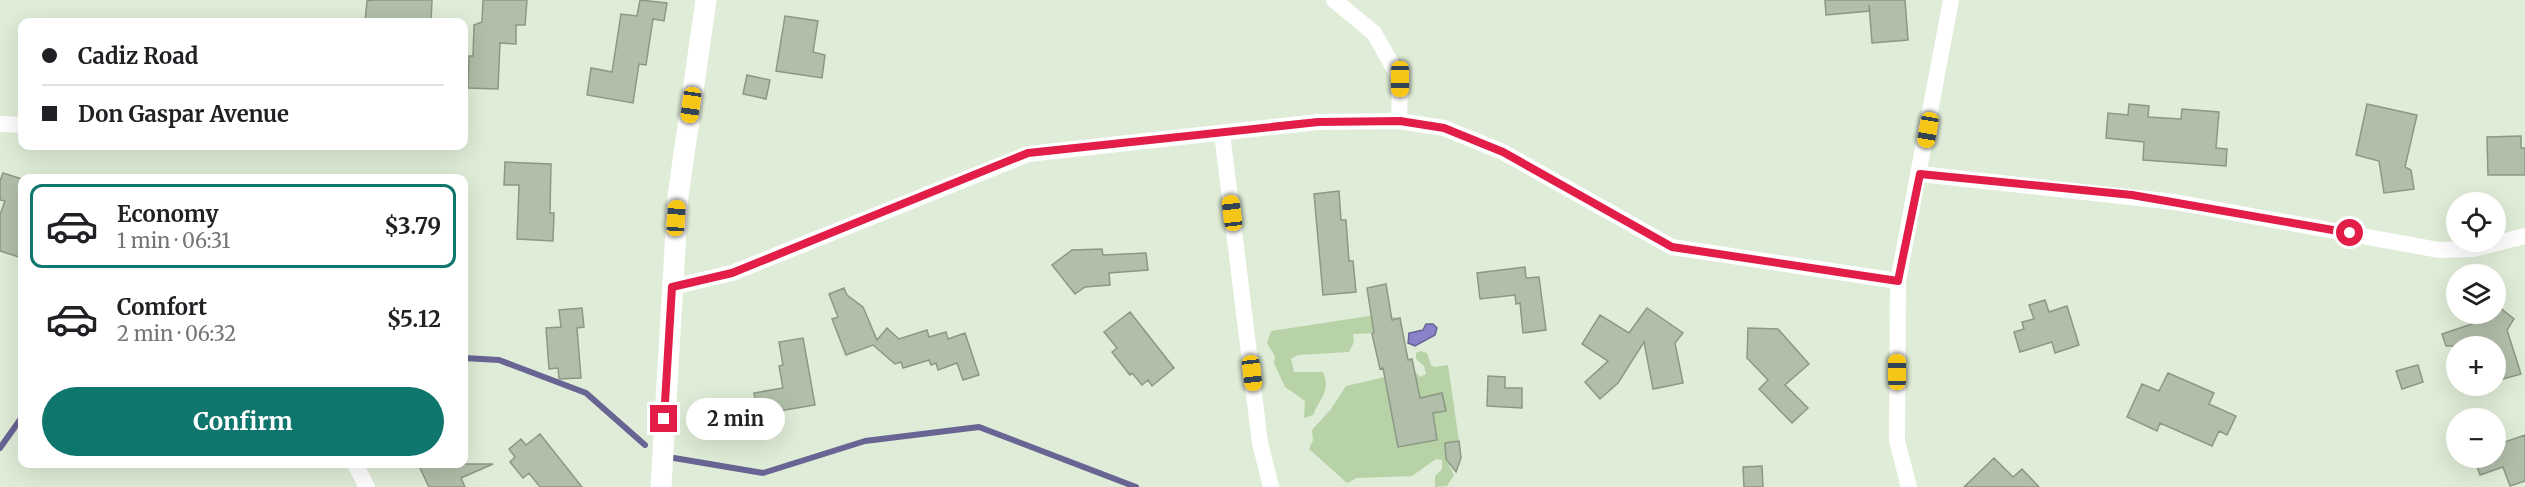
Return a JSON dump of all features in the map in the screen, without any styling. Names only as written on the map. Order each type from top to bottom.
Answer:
[{"type":"street","points":[[661,487],[678,196],[706,0]]},
{"type":"street","points":[[1334,0],[1374,33],[1400,79],[1400,121]]},
{"type":"street","points":[[1909,487],[1897,441],[1898,281],[1951,0]]},
{"type":"street","points":[[672,287],[732,273],[1028,153],[1318,122],[1400,121],[1444,128],[1503,152],[1672,247],[1898,281]]},
{"type":"street","points":[[0,124],[18,124]]},
{"type":"street","points":[[1222,133],[1260,443],[1271,487]]},
{"type":"street","points":[[1920,174],[2164,200],[2439,250],[2473,249],[2525,236]]},
{"type":"street","points":[[357,468],[367,487]]},
{"type":"green space","points":[[1376,315],[1400,318],[1375,323],[1376,333],[1353,334],[1354,342],[1349,352],[1298,355],[1291,359],[1294,372],[1323,372],[1325,379],[1324,394],[1313,415],[1304,418],[1305,401],[1285,387],[1274,363],[1275,356],[1267,343],[1271,331]]},
{"type":"green space","points":[[1421,351],[1427,353],[1434,367],[1448,365],[1459,441],[1445,443],[1446,459],[1454,475],[1447,486],[1435,487],[1435,476],[1442,469],[1442,460],[1436,459],[1412,476],[1357,478],[1347,483],[1309,449],[1313,440],[1312,430],[1331,409],[1346,386],[1385,377],[1398,447],[1423,442],[1433,413],[1446,410],[1442,393],[1415,399],[1417,386],[1415,371],[1420,377],[1426,374],[1424,366],[1416,359],[1416,353]]},
{"type":"shaded area","points":[[1426,324],[1433,324],[1437,328],[1435,335],[1415,346],[1408,343],[1409,333],[1423,330]]},
{"type":"building","points":[[432,0],[431,18],[365,18],[367,1]]},
{"type":"building","points":[[483,0],[527,0],[525,25],[516,25],[516,44],[500,43],[498,89],[468,88],[469,56],[473,56],[474,25],[482,22]]},
{"type":"building","points":[[640,0],[667,3],[664,21],[653,19],[646,65],[639,64],[633,103],[587,95],[591,68],[612,72],[621,14],[637,16]]},
{"type":"building","points":[[1825,0],[1905,0],[1908,40],[1872,43],[1869,11],[1826,15]]},
{"type":"building","points":[[785,16],[818,21],[813,52],[825,55],[822,78],[776,71]]},
{"type":"building","points":[[747,75],[770,80],[766,99],[743,94]]},
{"type":"building","points":[[2129,104],[2149,106],[2148,117],[2181,119],[2182,109],[2219,112],[2216,148],[2227,149],[2226,166],[2143,160],[2144,142],[2106,138],[2108,113],[2128,115]]},
{"type":"building","points":[[2367,104],[2417,115],[2405,167],[2411,170],[2414,189],[2384,193],[2379,161],[2356,155]]},
{"type":"building","points":[[2521,136],[2521,148],[2525,148],[2525,175],[2488,175],[2487,137]]},
{"type":"building","points":[[505,162],[551,164],[550,213],[554,213],[553,241],[517,239],[519,185],[504,185]]},
{"type":"building","points":[[3,173],[18,178],[18,257],[0,251],[0,215],[5,201],[0,200],[0,181]]},
{"type":"building","points":[[1339,191],[1341,220],[1346,220],[1349,261],[1353,261],[1356,292],[1323,295],[1314,194]]},
{"type":"building","points":[[1102,249],[1103,255],[1146,253],[1148,270],[1109,273],[1110,285],[1085,287],[1075,294],[1052,265],[1072,250]]},
{"type":"building","points":[[1525,267],[1526,278],[1539,277],[1546,330],[1523,333],[1520,303],[1516,304],[1515,295],[1480,299],[1477,273]]},
{"type":"building","points":[[1386,284],[1392,320],[1400,318],[1408,360],[1412,359],[1420,398],[1442,393],[1446,411],[1433,413],[1437,440],[1398,447],[1383,368],[1380,369],[1372,334],[1374,333],[1367,288]]},
{"type":"building","points":[[844,288],[847,295],[863,307],[877,340],[887,328],[899,339],[927,330],[929,337],[946,332],[948,339],[965,333],[979,375],[963,380],[957,363],[938,370],[936,363],[931,365],[929,360],[903,368],[901,362],[895,364],[873,345],[846,355],[832,319],[838,317],[829,294]]},
{"type":"building","points":[[2045,300],[2049,312],[2067,306],[2079,345],[2055,353],[2052,342],[2020,352],[2014,332],[2024,329],[2022,322],[2034,319],[2029,305]]},
{"type":"building","points":[[582,308],[584,327],[577,328],[581,378],[559,379],[558,368],[549,369],[546,328],[561,327],[559,310]]},
{"type":"building","points":[[1647,308],[1683,333],[1675,343],[1683,383],[1653,389],[1644,342],[1618,383],[1600,399],[1585,382],[1608,361],[1582,344],[1600,315],[1629,333]]},
{"type":"building","points":[[1130,312],[1174,368],[1152,386],[1148,380],[1142,385],[1132,373],[1130,375],[1112,352],[1117,348],[1104,332]]},
{"type":"building","points":[[2506,313],[2514,319],[2507,330],[2521,374],[2506,378],[2506,336],[2446,336],[2446,346],[2442,334],[2472,324],[2506,324]]},
{"type":"building","points":[[1748,328],[1778,329],[1809,364],[1785,385],[1808,408],[1792,423],[1759,389],[1768,380],[1747,358]]},
{"type":"building","points":[[803,338],[815,405],[767,413],[767,411],[757,412],[754,393],[783,388],[779,366],[783,365],[779,342]]},
{"type":"building","points":[[2418,365],[2423,382],[2402,389],[2396,371]]},
{"type":"building","points":[[2168,373],[2214,393],[2209,404],[2236,416],[2227,435],[2219,431],[2212,446],[2160,423],[2157,431],[2127,417],[2142,384],[2159,391]]},
{"type":"building","points":[[1488,376],[1505,377],[1505,388],[1522,388],[1522,408],[1487,406]]},
{"type":"building","points":[[540,434],[582,487],[540,487],[529,473],[523,478],[510,462],[515,457],[509,449],[521,439],[526,445]]},
{"type":"building","points":[[2525,435],[2525,481],[2510,486],[2503,468],[2506,468],[2506,442]]},
{"type":"building","points":[[1459,441],[1461,458],[1456,472],[1446,459],[1445,443]]},
{"type":"building","points":[[1994,458],[2013,477],[2022,469],[2039,487],[1964,487]]},
{"type":"building","points":[[468,464],[493,464],[461,478],[465,487],[429,487],[420,468],[468,468]]},
{"type":"building","points":[[1762,466],[1763,487],[1744,487],[1743,467]]},
{"type":"building","points":[[2478,468],[2500,468],[2480,475]]},
{"type":"waterway","points":[[468,358],[499,360],[586,393],[645,445]]},
{"type":"waterway","points":[[0,448],[18,423]]},
{"type":"waterway","points":[[674,458],[763,473],[865,441],[979,427],[1136,487]]},
{"type":"route","points":[[664,419],[672,287],[732,273],[1028,153],[1318,122],[1400,121],[1444,128],[1503,152],[1672,247],[1898,281],[1920,174],[2132,195],[2350,233]]}]
